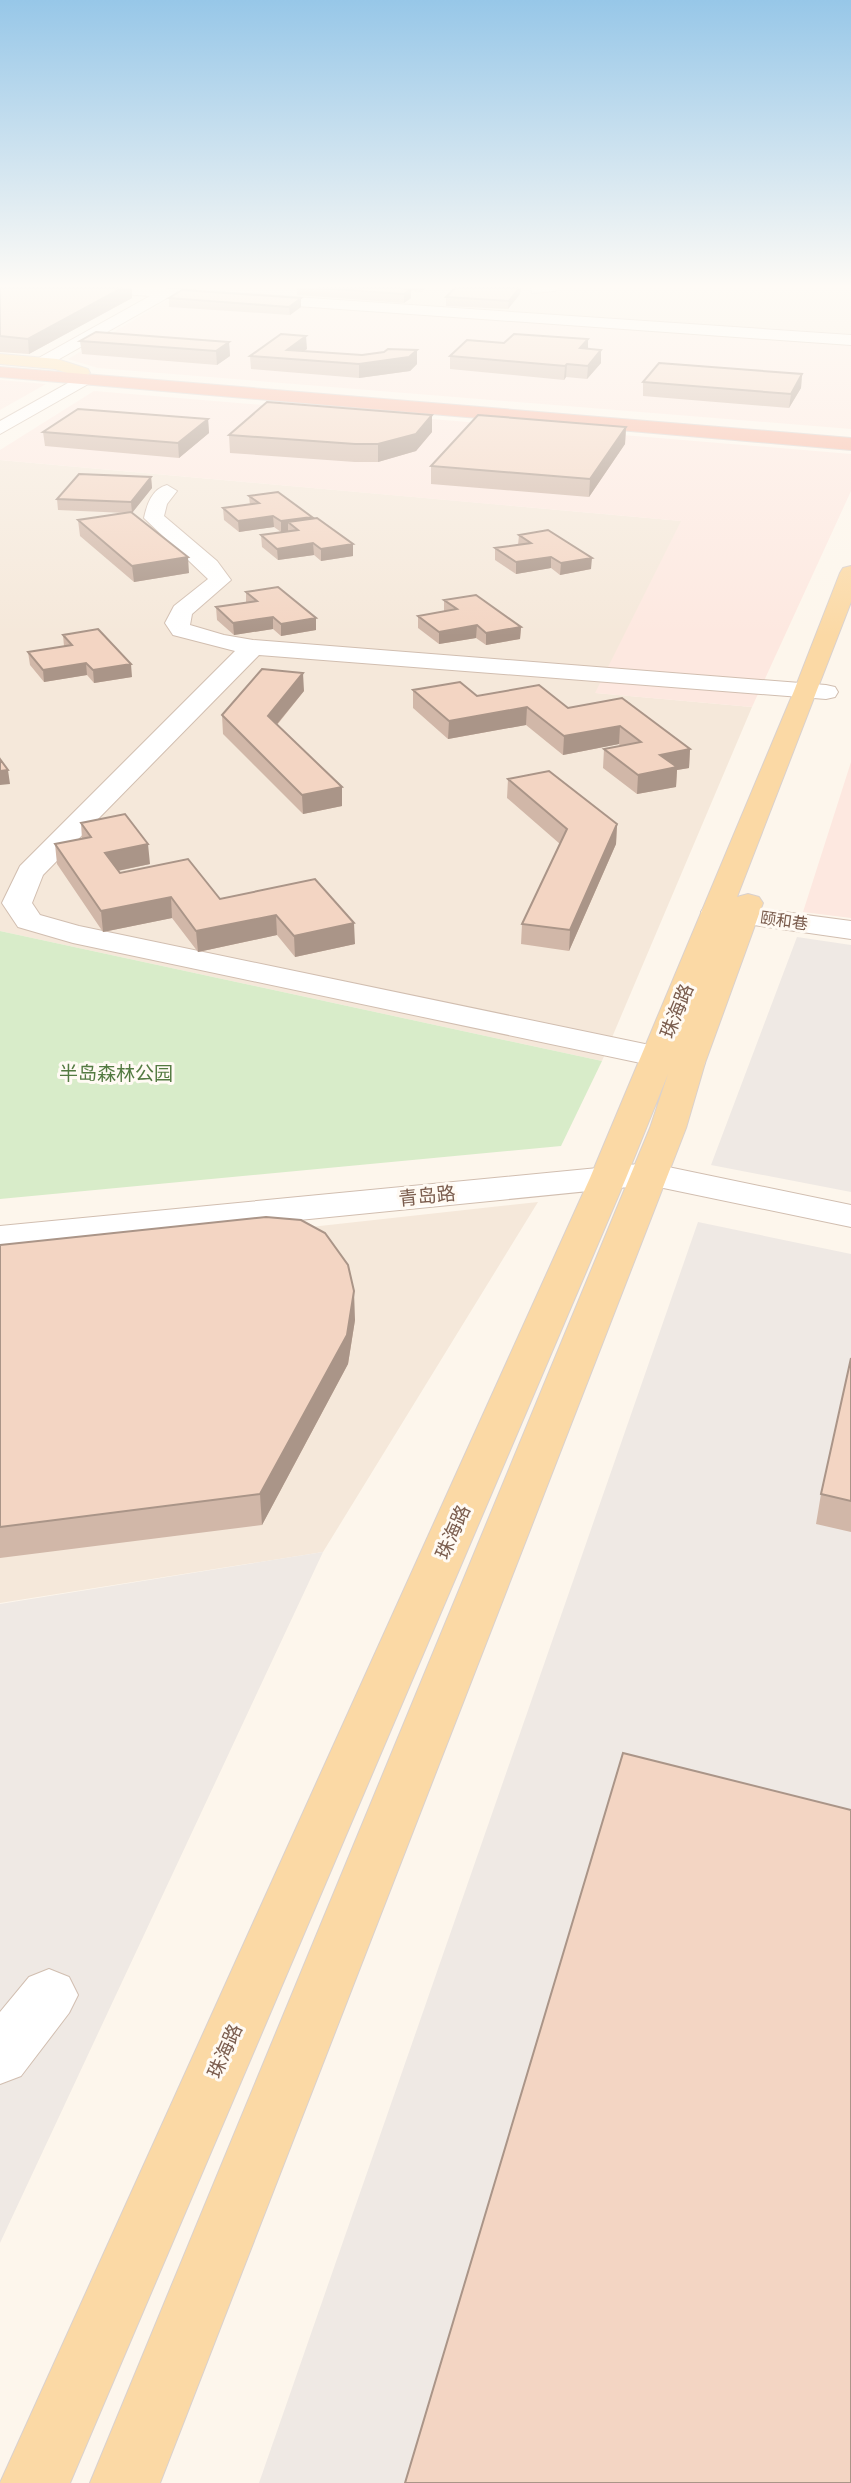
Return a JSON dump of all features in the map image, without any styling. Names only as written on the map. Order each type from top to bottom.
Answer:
[{"type":"highway","points":[[398,404],[851,444]]},
{"type":"highway","points":[[434,404],[851,437]]},
{"type":"main road","name":"珠海路","points":[[816,692],[851,573]]},
{"type":"main road","name":"珠海路","points":[[35,2483],[629,1176],[668,1128],[673,1060],[816,692],[851,620]]},
{"type":"main road","name":"珠海路","points":[[125,2483],[629,1176]]},
{"type":"street","points":[[0,429],[42,404]]},
{"type":"street","points":[[0,406],[35,409]]},
{"type":"street","points":[[167,491],[156,503],[154,518],[209,566],[220,580],[182,611],[177,623],[181,630],[221,642],[253,646],[816,692]]},
{"type":"street","points":[[253,646],[30,872],[17,903],[29,920],[73,934],[673,1060]]},
{"type":"street","name":"颐和巷","points":[[730,914],[851,930]]},
{"type":"street","name":"青岛路","points":[[0,1238],[629,1176],[851,1216]]},
{"type":"street","points":[[0,2057],[49,1995]]},
{"type":"shaded area","points":[[0,404],[11,404],[0,410]]},
{"type":"shaded area","points":[[73,404],[249,404],[851,454],[851,491],[752,707],[595,693],[681,521],[0,460],[0,450]]},
{"type":"shaded area","points":[[541,404],[851,404],[851,429]]},
{"type":"shaded area","points":[[0,460],[682,521],[596,693],[752,707],[602,1061],[0,931]]},
{"type":"shaded area","points":[[851,762],[851,918],[803,912]]},
{"type":"shaded area","points":[[797,937],[851,945],[851,1192],[711,1165]]},
{"type":"shaded area","points":[[538,1202],[323,1552],[0,1603],[0,1261]]},
{"type":"shaded area","points":[[698,1222],[851,1254],[851,2483],[259,2483]]},
{"type":"shaded area","points":[[323,1552],[0,2243],[0,1604]]},
{"type":"green space","name":"半岛森林公园","points":[[0,931],[602,1061],[561,1146],[0,1199]]},
{"type":"building","points":[[265,404],[432,415],[416,434],[378,444],[229,435]]},
{"type":"building","points":[[78,409],[208,419],[178,443],[43,432]]},
{"type":"building","points":[[478,415],[626,427],[590,479],[431,466]]},
{"type":"building","points":[[79,474],[151,477],[131,502],[57,499]]},
{"type":"building","points":[[278,492],[312,517],[281,521],[273,516],[238,521],[223,508],[259,503],[249,496]]},
{"type":"building","points":[[131,512],[188,557],[132,566],[78,520]]},
{"type":"building","points":[[317,518],[353,544],[321,549],[313,543],[277,549],[261,535],[298,530],[288,522]]},
{"type":"building","points":[[548,530],[592,558],[561,563],[551,557],[516,562],[495,548],[531,543],[519,535]]},
{"type":"building","points":[[278,587],[316,618],[281,624],[273,617],[233,623],[216,607],[257,601],[246,592]]},
{"type":"building","points":[[476,595],[521,627],[486,633],[477,625],[439,632],[418,616],[457,609],[444,600]]},
{"type":"building","points":[[98,629],[131,664],[93,670],[86,663],[43,670],[28,652],[72,645],[63,635]]},
{"type":"building","points":[[262,669],[303,673],[268,716],[342,787],[302,795],[222,715]]},
{"type":"building","points":[[460,682],[477,696],[539,685],[568,708],[622,698],[690,749],[660,755],[677,767],[638,775],[604,749],[641,742],[620,726],[564,736],[527,707],[449,721],[413,690]]},
{"type":"building","points":[[0,759],[8,770],[0,771]]},
{"type":"building","points":[[549,771],[617,824],[570,930],[522,924],[567,829],[508,779]]},
{"type":"building","points":[[125,814],[148,844],[105,853],[120,873],[188,859],[220,899],[315,879],[354,923],[294,936],[276,915],[196,931],[171,897],[101,911],[55,844],[91,837],[81,823]]},
{"type":"building","points":[[266,1217],[301,1220],[325,1233],[348,1265],[354,1291],[347,1335],[260,1494],[0,1527],[0,1245]]},
{"type":"building","points":[[851,1358],[851,1501],[821,1494]]},
{"type":"building","points":[[623,1753],[851,1810],[851,2483],[405,2483]]}]
